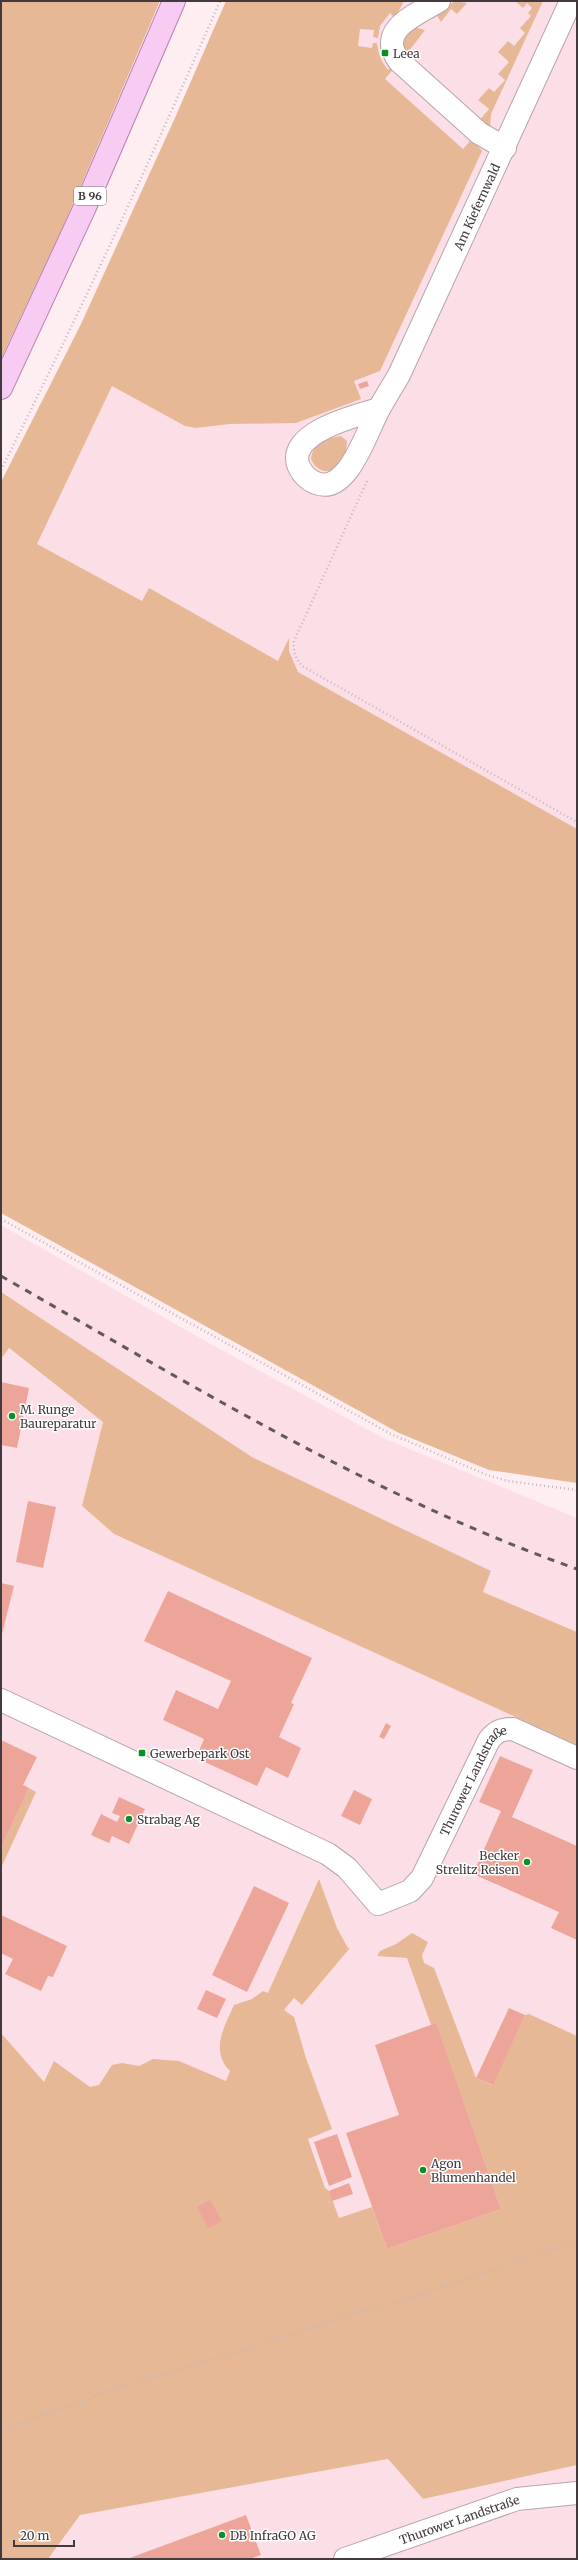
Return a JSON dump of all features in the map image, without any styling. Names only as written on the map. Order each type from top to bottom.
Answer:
[{"type":"main road","name":"B 96","points":[[1,388],[85,207],[174,1]]},
{"type":"street","points":[[439,1],[399,26],[392,40],[392,51],[399,60],[479,133],[505,148]]},
{"type":"street","name":"Am Kiefernwald","points":[[379,409],[399,376],[505,148],[571,1]]},
{"type":"street","name":"Thurower Landstraße","points":[[1,1700],[328,1854],[347,1868],[378,1904],[410,1891],[422,1878],[489,1740],[496,1732],[504,1729],[513,1730],[577,1758]]},
{"type":"street","name":"Thurower Landstraße","points":[[345,2559],[517,2499],[577,2493]]},
{"type":"path","points":[[1,470],[76,321],[169,118],[220,1]]},
{"type":"path","points":[[370,475],[294,641],[294,650],[297,660],[302,666],[577,822]]},
{"type":"path","points":[[1,1219],[391,1434],[487,1475],[508,1481],[577,1490]]},
{"type":"path","points":[[1,2430],[124,2386],[243,2350],[349,2315],[410,2298],[577,2241]]},
{"type":"shaded area","points":[[1,1],[160,1],[66,220],[1,359]]},
{"type":"shaded area","points":[[226,1],[404,1],[395,18],[390,13],[380,26],[378,38],[373,37],[374,30],[360,29],[358,46],[372,48],[373,43],[377,43],[378,51],[383,64],[388,70],[393,65],[395,67],[385,79],[463,149],[472,139],[482,151],[380,371],[354,381],[361,399],[296,423],[230,424],[196,428],[185,426],[112,386],[37,544],[142,601],[149,588],[278,661],[289,638],[289,651],[298,672],[577,829],[577,1483],[489,1470],[399,1433],[1,1213],[1,482],[81,324],[174,120]]},
{"type":"shaded area","points":[[269,1],[577,1],[577,1363],[1,619]]},
{"type":"shaded area","points":[[455,1],[467,3],[457,14],[451,9],[441,22],[436,14]]},
{"type":"shaded area","points":[[515,1],[543,1],[491,114],[490,129],[478,122],[489,109],[478,100],[489,88],[494,92],[505,80],[498,74],[509,62],[498,52],[508,41],[514,46],[525,33],[520,28],[531,16],[528,13],[532,8],[527,3],[523,8]]},
{"type":"shaded area","points":[[414,27],[425,30],[406,55],[401,39]]},
{"type":"shaded area","points":[[341,436],[347,441],[346,454],[336,469],[325,471],[315,466],[311,459],[314,449],[326,440]]},
{"type":"shaded area","points":[[1,1225],[207,1342],[383,1438],[577,1518],[577,1632],[483,1592],[491,1571],[252,1457],[1,1292]]},
{"type":"shaded area","points":[[1,1292],[252,1457],[491,1571],[483,1592],[577,1632],[577,1745],[114,1534],[82,1506],[103,1422],[9,1348],[1,1359]]},
{"type":"shaded area","name":"Gewerbepark Ost","points":[[8,1348],[103,1422],[82,1506],[114,1534],[577,1745],[577,2160],[557,2204],[250,2316],[1,2033],[1,1359]]},
{"type":"shaded area","points":[[29,1788],[36,1792],[1,1868],[1,1848]]},
{"type":"shaded area","points":[[319,1879],[337,1928],[348,1948],[350,1948],[302,2005],[294,1998],[284,2010],[294,2017],[306,2058],[332,2129],[308,2139],[325,2188],[329,2191],[339,2218],[372,2207],[387,2249],[501,2209],[436,2024],[431,2025],[407,1958],[377,1956],[380,1951],[396,1944],[412,1933],[428,1942],[422,1955],[424,1963],[434,1968],[476,2078],[492,2085],[525,2015],[529,2014],[577,2036],[577,2465],[423,2499],[388,2459],[80,2515],[48,2559],[1,2559],[1,2033],[44,2082],[54,2061],[90,2087],[99,2085],[112,2065],[122,2063],[139,2066],[153,2059],[179,2061],[226,2081],[230,2071],[224,2063],[220,2047],[223,2030],[230,2013],[234,2005],[252,1999],[263,1991],[268,1993]]},
{"type":"shaded area","points":[[388,2459],[423,2499],[577,2465],[577,2559],[48,2559],[79,2515]]},
{"type":"building","points":[[367,381],[369,386],[360,389],[358,384]]},
{"type":"building","name":"M. Runge Baureparatur","points":[[1,1382],[29,1388],[17,1448],[1,1445]]},
{"type":"building","points":[[28,1501],[56,1507],[43,1568],[16,1562]]},
{"type":"building","points":[[1,1583],[14,1586],[2,1634],[1,1634]]},
{"type":"building","points":[[168,1591],[312,1658],[291,1703],[294,1704],[279,1737],[301,1748],[288,1778],[266,1767],[257,1786],[196,1758],[204,1739],[163,1720],[176,1690],[218,1709],[231,1681],[144,1641]]},
{"type":"building","points":[[386,1723],[391,1726],[384,1739],[379,1737]]},
{"type":"building","points":[[1,1740],[37,1757],[23,1785],[29,1788],[1,1848]]},
{"type":"building","name":"Becker Strelitz Reisen","points":[[500,1756],[533,1770],[512,1817],[577,1846],[577,1940],[551,1928],[559,1912],[473,1874],[501,1811],[479,1802]]},
{"type":"building","points":[[354,1790],[372,1799],[360,1825],[341,1816]]},
{"type":"building","name":"Strabag Ag","points":[[119,1797],[145,1809],[129,1844],[112,1836],[109,1843],[91,1835],[101,1814],[117,1822],[120,1816],[112,1813]]},
{"type":"building","points":[[254,1886],[289,1903],[247,1992],[212,1975]]},
{"type":"building","points":[[1,1915],[67,1946],[53,1977],[48,1976],[41,1991],[5,1974],[13,1959],[1,1953]]},
{"type":"building","points":[[206,1990],[226,1999],[217,2018],[197,2009]]},
{"type":"building","points":[[509,2008],[525,2015],[493,2085],[476,2078]]},
{"type":"building","name":"Agon Blumenhandel","points":[[436,2023],[501,2209],[387,2249],[346,2133],[399,2115],[375,2045]]},
{"type":"building","points":[[337,2134],[352,2177],[329,2186],[314,2142]]},
{"type":"building","points":[[349,2183],[353,2194],[332,2201],[329,2191]]},
{"type":"building","points":[[210,2200],[222,2221],[208,2228],[197,2207]]},
{"type":"building","name":"DB InfraGO AG","points":[[246,2515],[261,2555],[250,2559],[127,2559]]},
{"type":"railway","points":[[1,1276],[212,1397],[354,1473],[427,1508],[501,1540],[577,1569]]},
{"type":"place","name":"Leea","points":[[385,53]]},
{"type":"place","name":"M. Runge Baureparatur","points":[[12,1416]]},
{"type":"place","name":"Gewerbepark Ost","points":[[142,1753]]},
{"type":"place","name":"Strabag Ag","points":[[129,1819]]},
{"type":"place","name":"Becker Strelitz Reisen","points":[[527,1862]]},
{"type":"place","name":"Agon Blumenhandel","points":[[423,2170]]},
{"type":"place","name":"DB InfraGO AG","points":[[222,2535]]}]
